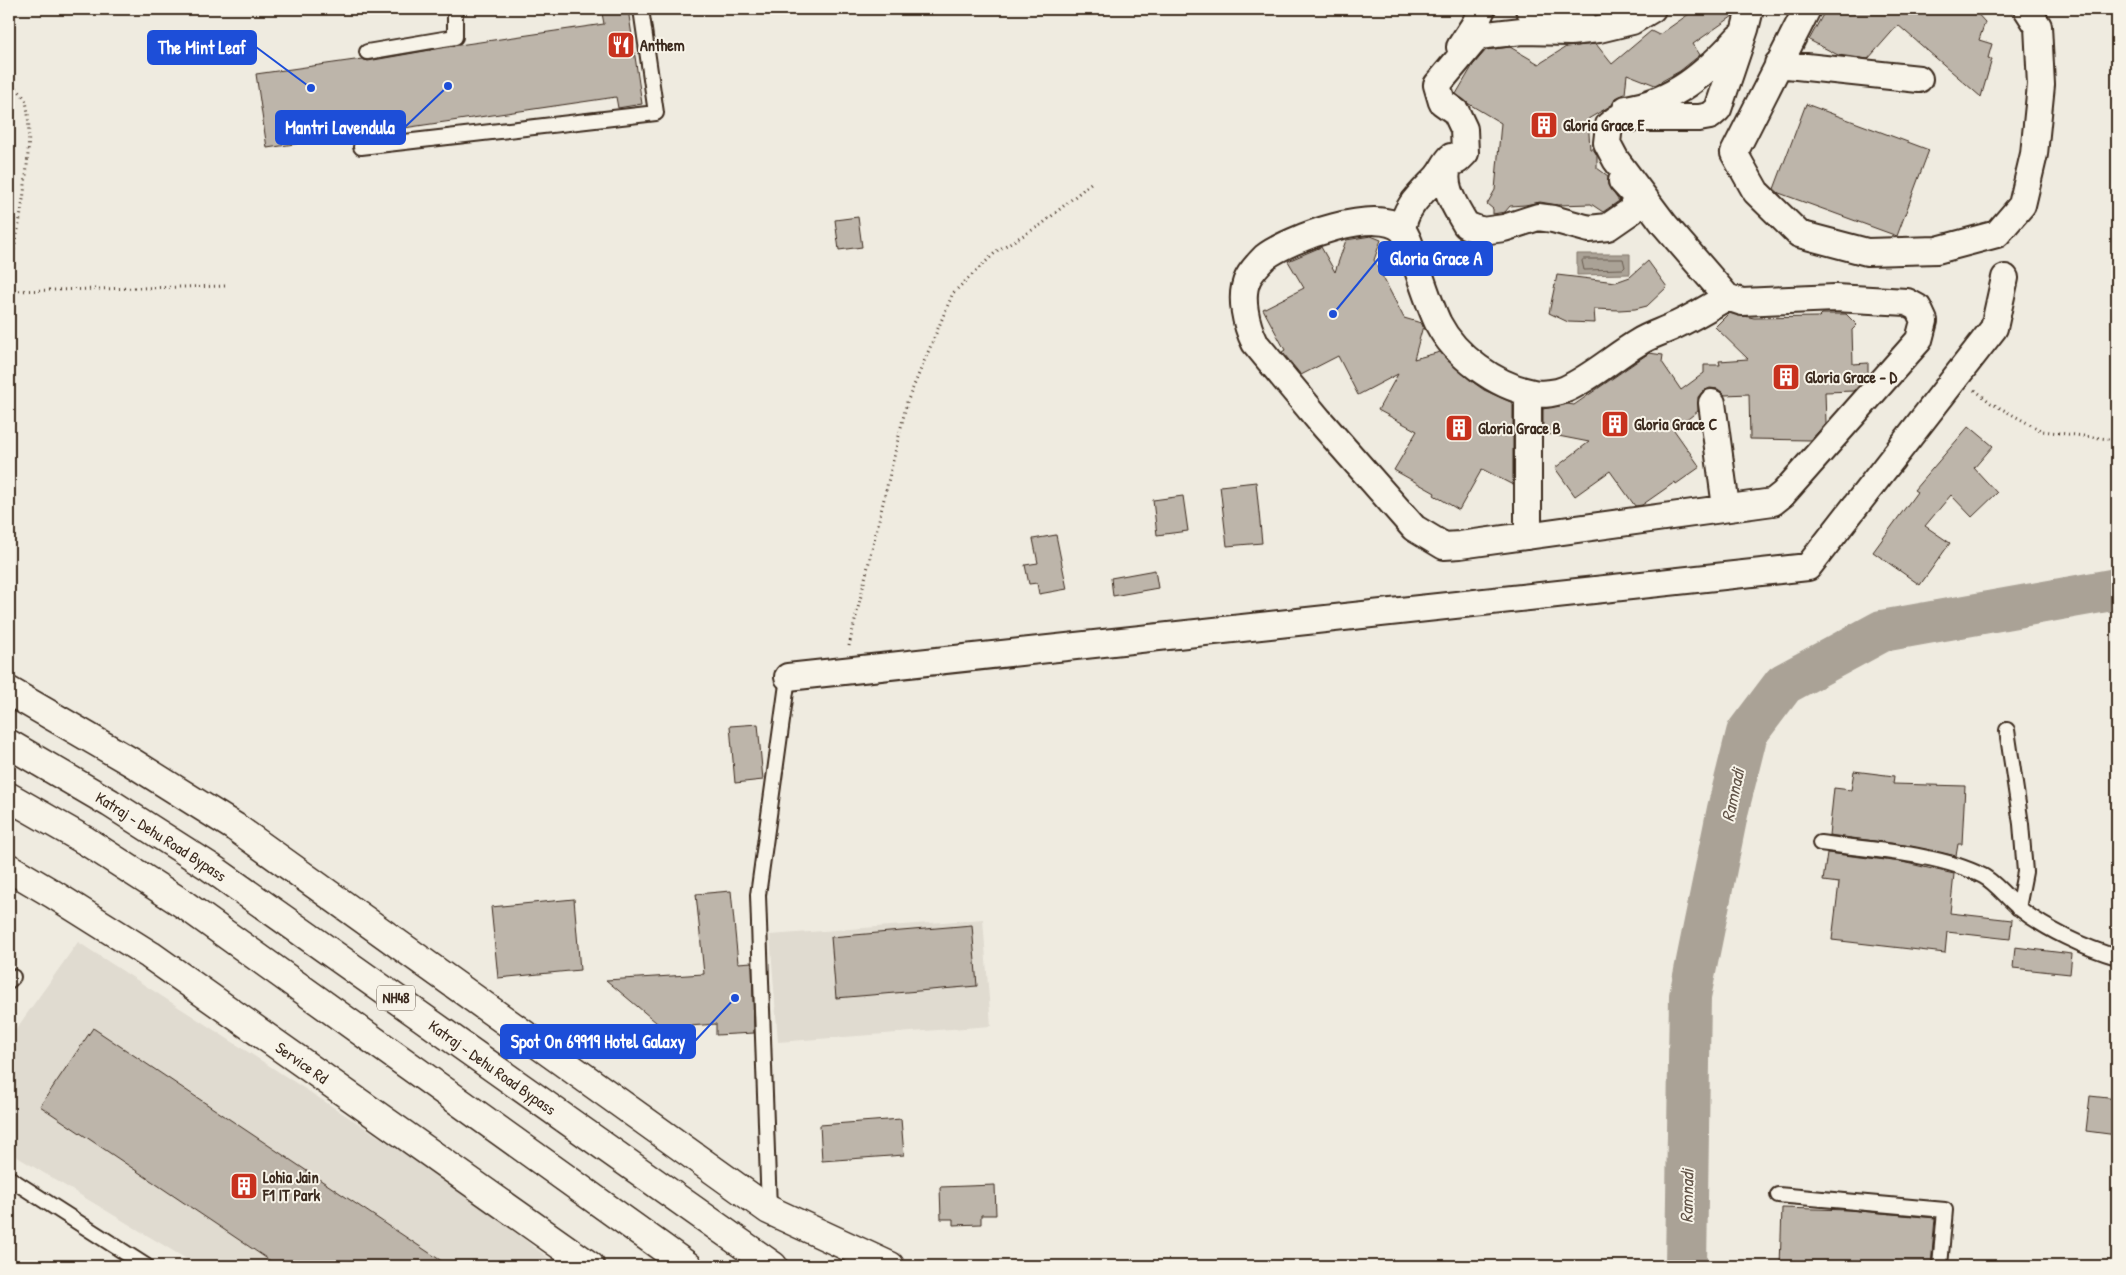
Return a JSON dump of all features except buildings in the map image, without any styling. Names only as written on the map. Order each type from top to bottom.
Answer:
[{"type":"main road","points":[[9,691],[133,762],[235,827],[769,1210],[890,1266]]},
{"type":"main road","name":"Katraj - Dehu Road Bypass","points":[[9,744],[110,802],[210,867],[773,1266]]},
{"type":"main road","points":[[9,797],[86,841],[185,905],[688,1266]]},
{"type":"main road","name":"Service Rd","points":[[9,868],[54,894],[150,955],[590,1266]]},
{"type":"street","points":[[1402,230],[1409,208],[1428,184],[1438,176],[1444,163],[1458,151],[1460,140],[1458,126],[1448,113],[1437,105],[1433,84],[1469,33],[1482,9]]},
{"type":"street","points":[[1529,9],[1570,16],[1599,29]]},
{"type":"street","points":[[1652,9],[1632,20],[1599,29],[1570,32],[1522,31],[1478,36],[1437,85],[1442,102],[1456,112],[1464,129],[1465,153],[1458,160],[1449,164],[1445,174],[1448,191],[1466,225],[1482,231],[1504,228],[1538,217],[1589,229],[1608,227],[1622,218],[1634,209],[1634,194],[1607,162],[1599,141],[1601,120],[1613,111],[1640,107],[1668,97],[1702,75],[1747,19]]},
{"type":"street","points":[[1806,9],[1734,153],[1756,192],[1799,234],[1867,252],[1937,250],[1997,234],[2022,205],[2034,154],[2041,85],[2038,26],[2027,9]]},
{"type":"street","points":[[1726,297],[1675,326],[1638,342],[1566,389],[1549,393],[1528,392],[1510,386],[1471,362],[1451,342],[1438,323],[1411,253],[1408,240],[1402,230],[1391,223],[1371,221],[1342,225],[1296,239],[1265,257],[1252,272],[1244,286],[1248,329],[1255,343],[1319,420],[1414,528],[1444,546],[1773,502],[1783,494],[1919,340],[1924,321],[1918,308],[1907,302],[1835,298],[1742,302],[1726,297],[1664,224],[1616,160],[1607,143],[1609,125],[1618,118],[1699,118],[1710,116],[1718,109],[1747,19]]},
{"type":"street","points":[[1778,64],[1919,79]]},
{"type":"street","points":[[788,677],[1808,568],[1994,328],[2005,278]]},
{"type":"street","points":[[1528,392],[1528,536]]},
{"type":"street","points":[[1712,403],[1726,507]]},
{"type":"lane","points":[[367,52],[455,37],[455,9]]},
{"type":"lane","points":[[361,147],[656,114],[641,9]]},
{"type":"lane","points":[[769,1210],[758,895],[788,677]]},
{"type":"lane","points":[[2007,730],[2021,824],[2025,872],[2018,908]]},
{"type":"lane","points":[[1820,843],[1946,861],[1984,876],[2018,908],[2037,922],[2105,954],[2117,957]]},
{"type":"lane","points":[[9,1178],[146,1266]]},
{"type":"lane","points":[[1778,1195],[1945,1210],[1940,1266]]},
{"type":"path","points":[[9,81],[26,100],[29,121],[27,158],[15,248],[9,268]]},
{"type":"path","points":[[843,671],[907,402],[953,293],[998,250],[1041,225],[1091,183]]},
{"type":"path","points":[[9,291],[226,286]]},
{"type":"path","points":[[1957,376],[1991,403],[2042,431],[2117,440]]},
{"type":"shaded area","points":[[983,919],[991,1026],[778,1042],[770,935]]},
{"type":"shaded area","points":[[78,942],[455,1186],[559,1266],[198,1266],[9,1152],[9,1039]]},
{"type":"water","points":[[1577,254],[1630,254],[1630,274],[1577,275]]},
{"type":"waterway","name":"Ramnadi","points":[[1686,1266],[1690,996],[1728,809],[1747,733],[1784,684],[1882,631],[2117,589]]},
{"type":"place","name":"Anthem","points":[[621,45]]},
{"type":"place","name":"Mantri Lavendula","points":[[448,86]]},
{"type":"place","name":"The Mint Leaf","points":[[311,88]]},
{"type":"place","name":"Gloria Grace E","points":[[1544,125]]},
{"type":"place","name":"Gloria Grace A","points":[[1333,314]]},
{"type":"place","name":"Gloria Grace - D","points":[[1786,377]]},
{"type":"place","name":"Gloria Grace C","points":[[1615,424]]},
{"type":"place","name":"Gloria Grace B","points":[[1459,428]]},
{"type":"place","name":"Spot On 69919 Hotel Galaxy","points":[[735,998]]},
{"type":"place","name":"Lohia Jain F1 IT Park","points":[[244,1186]]}]
